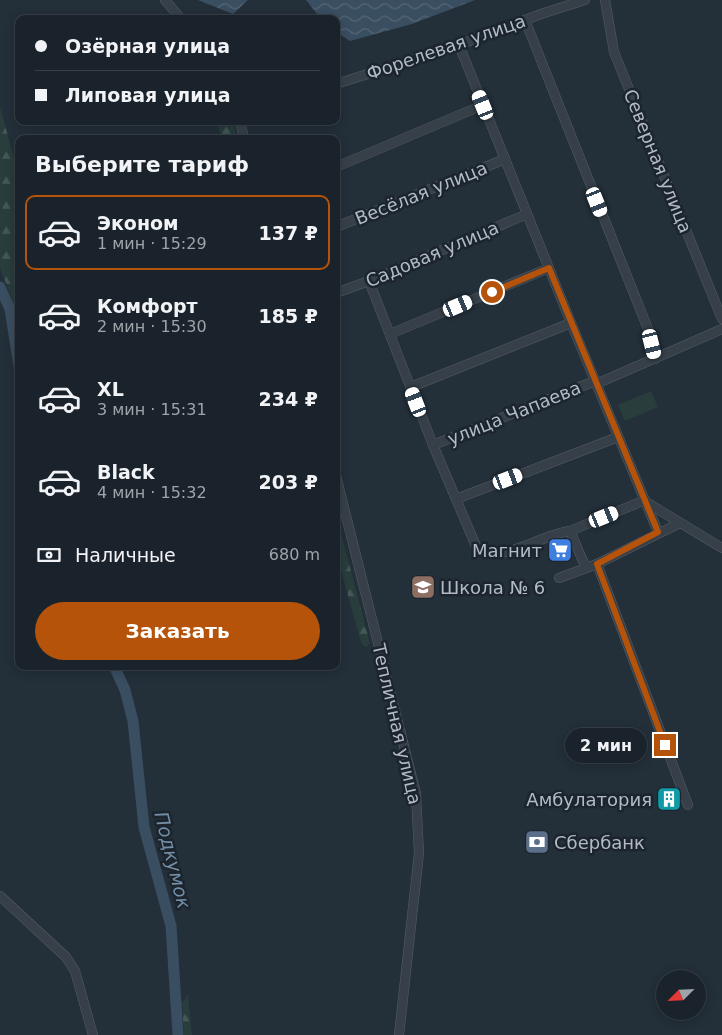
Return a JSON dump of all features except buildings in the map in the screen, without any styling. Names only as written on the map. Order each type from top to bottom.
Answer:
[{"type":"street","points":[[165,0],[178,15]]},
{"type":"street","name":"Форелевая улица","points":[[340,83],[459,45],[585,0]]},
{"type":"street","name":"Северная улица","points":[[605,0],[614,52],[722,319]]},
{"type":"street","points":[[525,20],[648,330],[655,359]]},
{"type":"street","points":[[459,45],[658,532]]},
{"type":"street","points":[[340,165],[483,105]]},
{"type":"street","name":"Весёлая улица","points":[[340,225],[505,159]]},
{"type":"street","name":"Садовая улица","points":[[340,292],[527,214]]},
{"type":"street","points":[[390,334],[549,268]]},
{"type":"street","points":[[369,281],[433,445],[469,534],[476,546],[488,554],[503,553],[558,532],[570,531],[645,501]]},
{"type":"street","points":[[411,387],[571,323]]},
{"type":"street","name":"улица Чапаева","points":[[433,445],[596,383],[722,329]]},
{"type":"street","points":[[456,499],[618,437]]},
{"type":"street","name":"Тепличная улица","points":[[340,492],[416,794],[419,853],[399,1035]]},
{"type":"street","points":[[645,501],[722,548]]},
{"type":"street","points":[[559,578],[597,564],[658,532],[680,523]]},
{"type":"street","points":[[570,531],[586,568]]},
{"type":"street","points":[[597,564],[688,805]]},
{"type":"street","points":[[1,900],[66,957],[75,971],[93,1035]]},
{"type":"green space","points":[[0,107],[15,162],[15,316],[12,299],[0,268]]},
{"type":"green space","points":[[218,125],[234,125],[236,135],[221,135]]},
{"type":"green space","points":[[651,391],[658,407],[625,421],[618,405]]},
{"type":"green space","points":[[340,530],[370,643],[367,647],[361,642],[340,566]]},
{"type":"green space","points":[[188,995],[192,1035],[184,1035],[182,1003]]},
{"type":"water","points":[[198,0],[248,0],[233,14]]},
{"type":"water","points":[[306,0],[475,0],[412,24],[350,41],[340,35],[340,15],[318,15]]},
{"type":"waterway","name":"Подкумок","points":[[0,287],[10,309],[15,341]]},
{"type":"waterway","name":"Подкумок","points":[[116,670],[125,690],[133,721],[144,827],[171,926],[178,1035]]},
{"type":"place","name":"Магнит","points":[[560,550]]},
{"type":"place","name":"Школа № 6","points":[[423,587]]},
{"type":"place","name":"Амбулатория","points":[[669,799]]},
{"type":"place","name":"Сбербанк","points":[[537,842]]},
{"type":"route","points":[[492,292],[549,268],[658,532],[597,564],[665,745]]}]
